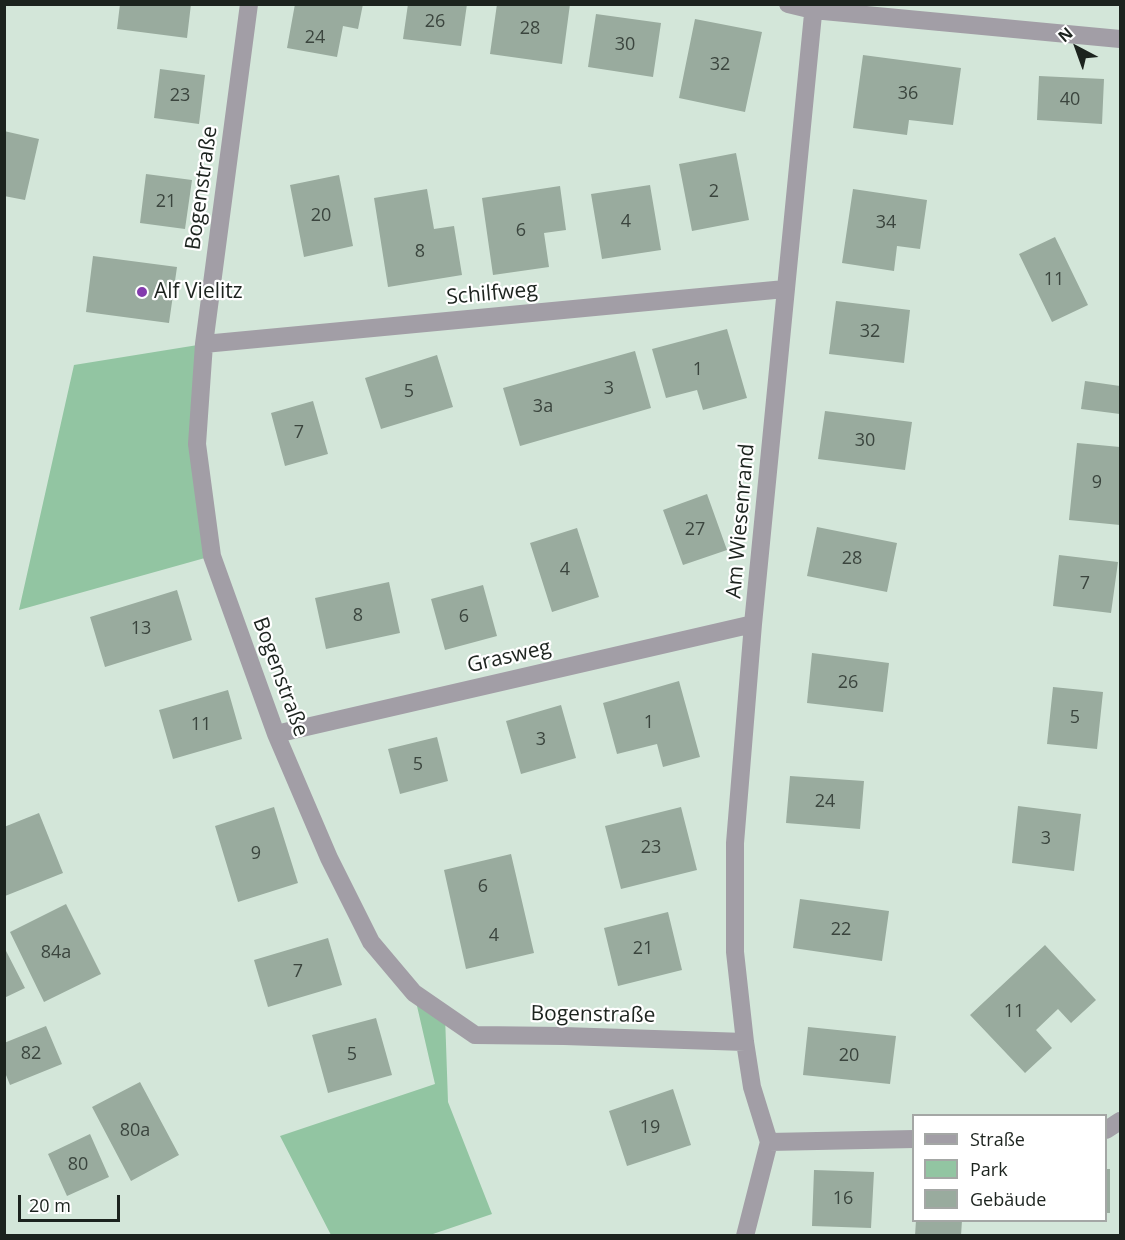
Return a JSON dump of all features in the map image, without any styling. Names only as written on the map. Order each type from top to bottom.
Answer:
[{"type":"street","name":"Bogenstraße","points":[[249,4],[204,344],[197,444],[212,556],[276,734],[329,858],[371,942],[414,993],[474,1035],[745,1042]]},
{"type":"street","points":[[788,4],[1120,39]]},
{"type":"street","name":"Am Wiesenrand","points":[[769,1142],[752,1086],[745,1042],[735,952],[735,843],[753,624],[814,8]]},
{"type":"street","name":"Schilfweg","points":[[204,344],[785,289]]},
{"type":"street","name":"Grasweg","points":[[276,734],[753,624]]},
{"type":"street","points":[[1107,1129],[1120,1121]]},
{"type":"street","points":[[746,1236],[769,1142],[912,1139]]},
{"type":"green space","points":[[204,344],[197,444],[212,556],[19,610],[74,365]]},
{"type":"green space","points":[[414,993],[445,1015],[448,1102],[492,1214],[430,1235],[331,1235],[280,1136],[435,1084]]},
{"type":"building","points":[[120,4],[191,4],[187,38],[117,29]]},
{"type":"building","points":[[295,4],[363,4],[358,29],[343,26],[337,57],[287,48]]},
{"type":"building","points":[[408,4],[467,4],[461,46],[403,39]]},
{"type":"building","points":[[497,4],[570,4],[562,64],[490,54]]},
{"type":"building","points":[[596,14],[661,23],[653,77],[588,67]]},
{"type":"building","points":[[695,19],[762,32],[745,112],[679,98]]},
{"type":"building","points":[[863,55],[961,68],[953,125],[909,120],[907,135],[853,128]]},
{"type":"building","points":[[160,69],[205,75],[199,124],[154,118]]},
{"type":"building","points":[[1039,76],[1104,79],[1102,124],[1037,120]]},
{"type":"building","points":[[4,131],[39,139],[25,200],[4,196]]},
{"type":"building","points":[[736,153],[749,220],[692,231],[679,164]]},
{"type":"building","points":[[146,174],[192,180],[185,229],[140,223]]},
{"type":"building","points":[[339,175],[353,246],[304,257],[290,185]]},
{"type":"building","points":[[650,185],[661,250],[602,259],[591,194]]},
{"type":"building","points":[[560,186],[566,230],[544,233],[549,267],[493,275],[482,198]]},
{"type":"building","points":[[427,189],[434,229],[454,226],[462,275],[388,287],[374,198]]},
{"type":"building","points":[[853,189],[927,200],[920,249],[897,246],[894,271],[842,263]]},
{"type":"building","points":[[1055,237],[1088,305],[1052,322],[1019,254]]},
{"type":"building","points":[[93,256],[177,267],[169,323],[86,312]]},
{"type":"building","points":[[836,301],[910,310],[904,363],[829,354]]},
{"type":"building","points":[[727,329],[747,398],[703,410],[697,390],[666,398],[652,349]]},
{"type":"building","points":[[635,351],[651,408],[520,446],[503,388]]},
{"type":"building","points":[[437,355],[453,407],[381,429],[365,378]]},
{"type":"building","points":[[1085,381],[1120,386],[1120,414],[1081,409]]},
{"type":"building","points":[[313,401],[328,454],[285,466],[271,413]]},
{"type":"building","points":[[825,411],[912,422],[905,470],[818,459]]},
{"type":"building","points":[[1077,443],[1120,447],[1120,525],[1069,520]]},
{"type":"building","points":[[707,494],[727,550],[683,565],[663,510]]},
{"type":"building","points":[[817,527],[897,543],[887,592],[807,576]]},
{"type":"building","points":[[577,528],[599,597],[552,612],[530,543]]},
{"type":"building","points":[[1059,555],[1118,562],[1111,613],[1053,606]]},
{"type":"building","points":[[389,582],[400,633],[326,649],[315,598]]},
{"type":"building","points":[[483,585],[497,636],[445,650],[431,599]]},
{"type":"building","points":[[177,590],[192,640],[105,667],[90,617]]},
{"type":"building","points":[[812,653],[889,663],[883,712],[807,703]]},
{"type":"building","points":[[679,681],[700,757],[663,767],[657,744],[617,754],[603,703]]},
{"type":"building","points":[[1053,687],[1103,692],[1097,749],[1047,744]]},
{"type":"building","points":[[228,690],[242,739],[173,759],[159,710]]},
{"type":"building","points":[[561,705],[576,758],[521,774],[506,721]]},
{"type":"building","points":[[437,737],[448,781],[400,794],[388,749]]},
{"type":"building","points":[[790,776],[864,781],[860,829],[786,823]]},
{"type":"building","points":[[1018,806],[1081,814],[1074,871],[1012,863]]},
{"type":"building","points":[[274,807],[298,883],[238,902],[215,826]]},
{"type":"building","points":[[681,807],[697,870],[621,889],[605,826]]},
{"type":"building","points":[[39,813],[63,873],[5,896],[4,827]]},
{"type":"building","points":[[511,854],[534,953],[466,969],[444,870]]},
{"type":"building","points":[[800,899],[889,911],[882,961],[793,948]]},
{"type":"building","points":[[66,904],[101,974],[44,1002],[10,932]]},
{"type":"building","points":[[668,912],[682,970],[618,986],[604,928]]},
{"type":"building","points":[[328,938],[342,985],[268,1007],[254,960]]},
{"type":"building","points":[[1045,945],[1096,1000],[1071,1023],[1058,1009],[1036,1030],[1052,1048],[1025,1073],[970,1015]]},
{"type":"building","points":[[4,947],[25,988],[4,998]]},
{"type":"building","points":[[376,1018],[392,1075],[328,1093],[312,1035]]},
{"type":"building","points":[[46,1026],[62,1064],[10,1085],[4,1070],[4,1043]]},
{"type":"building","points":[[808,1027],[896,1036],[890,1084],[803,1075]]},
{"type":"building","points":[[140,1082],[179,1155],[131,1181],[92,1107]]},
{"type":"building","points":[[673,1089],[691,1145],[627,1166],[609,1111]]},
{"type":"building","points":[[90,1134],[109,1177],[67,1196],[48,1154]]},
{"type":"building","points":[[1107,1169],[1110,1169],[1110,1213],[1107,1213]]},
{"type":"building","points":[[814,1170],[874,1172],[871,1228],[812,1226]]},
{"type":"building","points":[[916,1222],[962,1222],[961,1236],[915,1236]]},
{"type":"place","name":"Alf Vielitz","points":[[142,292]]}]
